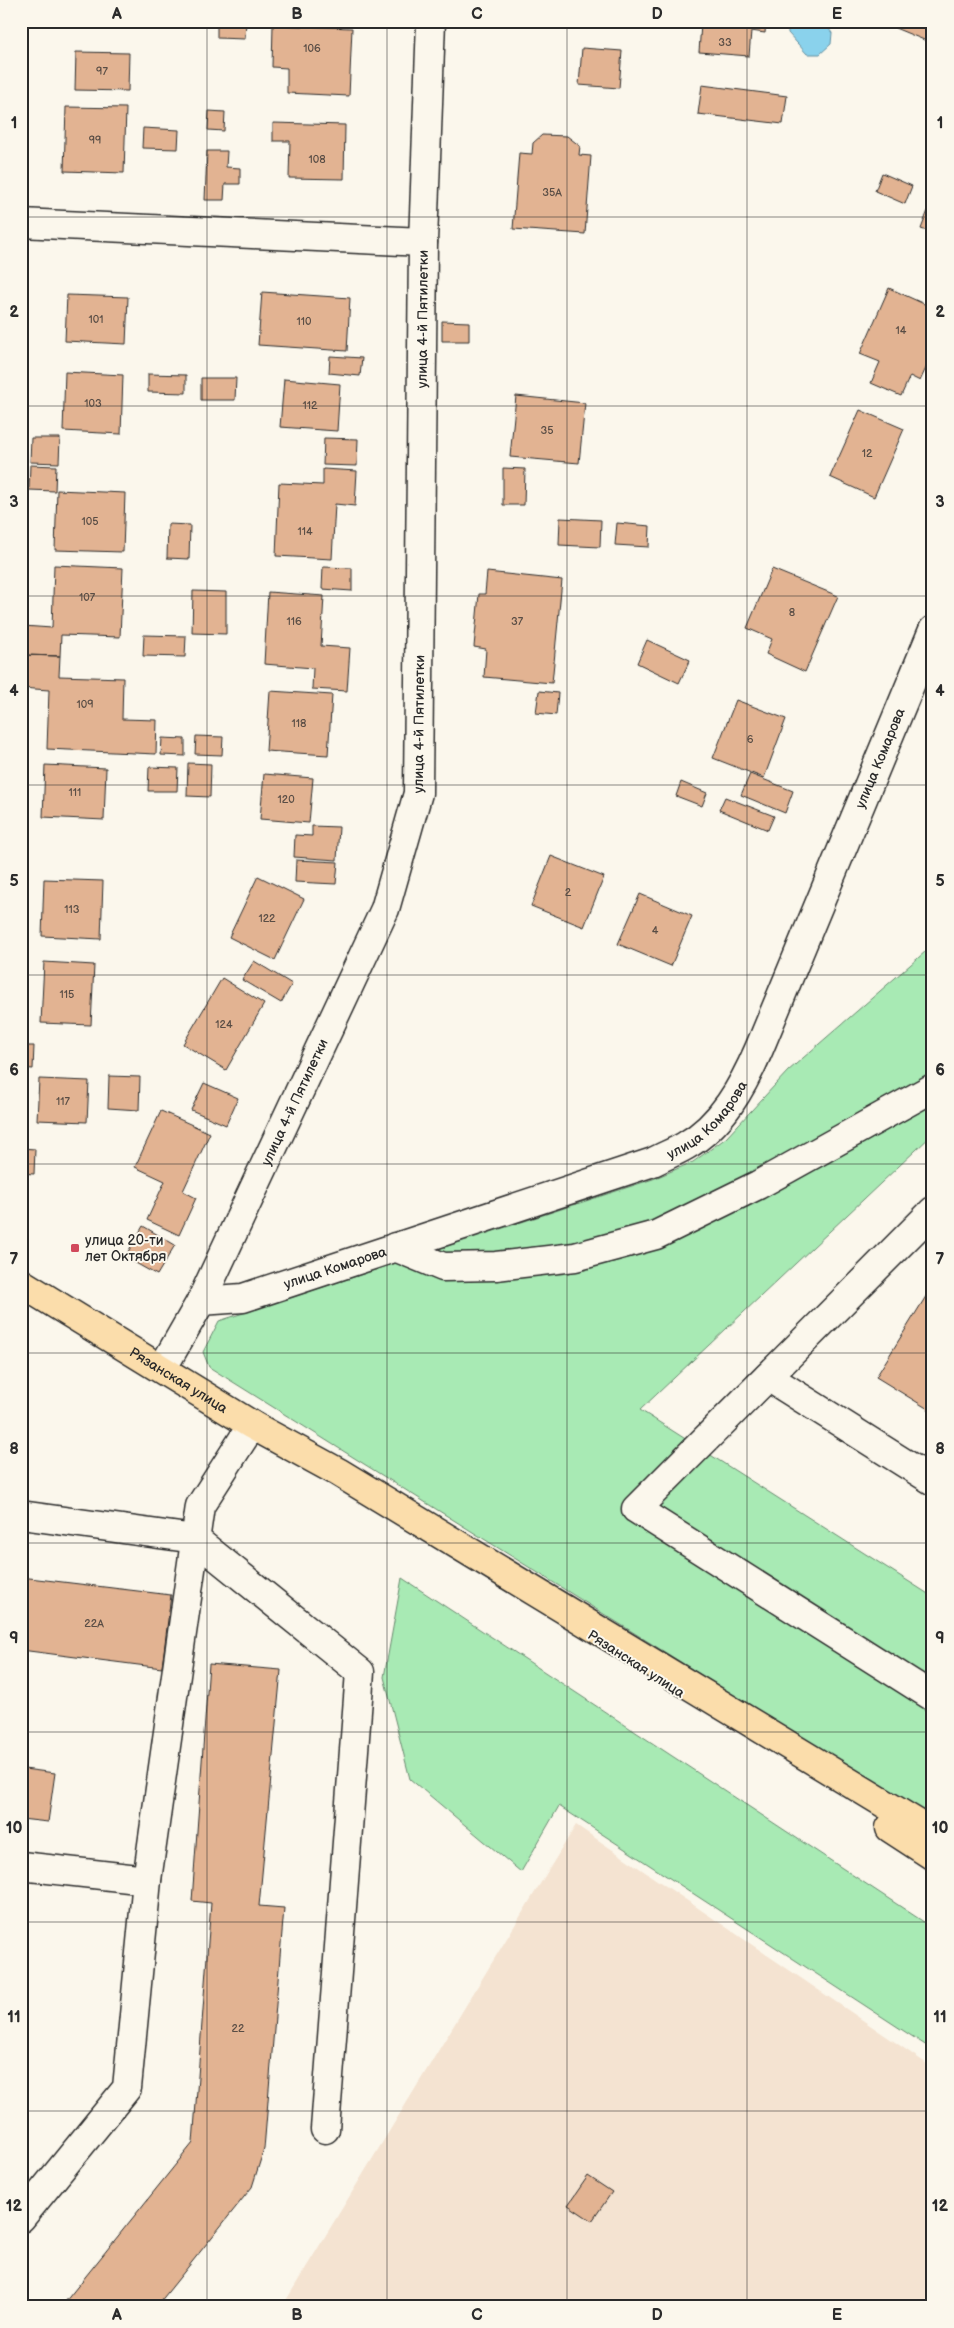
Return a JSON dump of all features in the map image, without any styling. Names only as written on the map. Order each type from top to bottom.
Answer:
[{"type":"main road","name":"Рязанская улица","points":[[21,1283],[252,1425],[338,1472],[933,1833]]},
{"type":"main road","name":"Рязанская улица","points":[[338,1472],[933,1856]]},
{"type":"street","name":"улица 4-й Пятилетки","points":[[162,1369],[201,1301],[385,910],[418,793],[423,242],[431,21]]},
{"type":"street","points":[[21,224],[423,242]]},
{"type":"street","name":"улица Комарова","points":[[201,1301],[242,1298],[653,1162],[686,1146],[709,1127],[732,1101],[759,1049],[933,630]]},
{"type":"street","points":[[396,1247],[443,1267],[496,1266],[575,1257],[656,1235],[758,1185],[933,1088]]},
{"type":"street","points":[[933,1211],[636,1509],[933,1697]]},
{"type":"street","points":[[768,1377],[933,1481]]},
{"type":"street","points":[[21,2218],[128,2088],[147,1880],[200,1506],[252,1425]]},
{"type":"street","points":[[21,1515],[195,1539],[360,1672],[325,2130]]},
{"type":"street","points":[[21,1866],[147,1880]]},
{"type":"shaded area","points":[[576,1825],[933,2068],[933,2307],[282,2307]]},
{"type":"green space","points":[[933,945],[933,1134],[640,1410],[933,1597],[933,1820],[209,1367],[203,1352],[219,1321],[653,1179],[693,1162],[726,1138],[788,1071]]},
{"type":"green space","points":[[402,1578],[933,1928],[933,2050],[559,1806],[521,1872],[410,1779],[384,1677]]},
{"type":"water","points":[[790,21],[823,21],[832,33],[831,44],[820,54],[807,54],[788,33]]},
{"type":"building","points":[[217,21],[246,21],[245,39],[217,38]]},
{"type":"building","points":[[690,21],[766,21],[765,33],[751,31],[749,56],[699,52],[701,24],[690,23]]},
{"type":"building","points":[[898,21],[933,21],[933,33],[929,42],[895,28]]},
{"type":"building","points":[[273,25],[352,28],[349,96],[287,93],[287,68],[272,67]]},
{"type":"building","points":[[582,48],[622,51],[619,88],[579,85]]},
{"type":"building","points":[[76,52],[129,53],[128,91],[75,90]]},
{"type":"building","points":[[702,85],[787,96],[783,124],[698,114]]},
{"type":"building","points":[[66,107],[126,108],[124,173],[64,171]]},
{"type":"building","points":[[209,111],[225,112],[224,131],[208,130]]},
{"type":"building","points":[[273,123],[345,125],[344,179],[289,178],[290,141],[273,141]]},
{"type":"building","points":[[143,128],[179,130],[178,149],[142,148]]},
{"type":"building","points":[[542,135],[567,136],[580,146],[579,155],[591,156],[585,234],[513,229],[519,153],[532,154],[533,143]]},
{"type":"building","points":[[207,151],[227,151],[226,167],[240,168],[240,184],[225,184],[224,200],[205,200]]},
{"type":"building","points":[[882,173],[912,186],[905,204],[875,191]]},
{"type":"building","points":[[933,200],[933,233],[921,229]]},
{"type":"building","points":[[889,288],[933,308],[933,353],[920,381],[910,376],[901,396],[871,383],[880,362],[860,354]]},
{"type":"building","points":[[262,292],[350,298],[347,351],[258,345]]},
{"type":"building","points":[[67,295],[128,297],[126,344],[65,341]]},
{"type":"building","points":[[442,321],[469,322],[469,341],[442,341]]},
{"type":"building","points":[[330,356],[362,358],[360,376],[329,373]]},
{"type":"building","points":[[65,372],[123,375],[121,434],[63,431]]},
{"type":"building","points":[[148,374],[186,375],[186,393],[148,392]]},
{"type":"building","points":[[201,378],[236,378],[235,400],[201,400]]},
{"type":"building","points":[[284,379],[340,384],[337,431],[280,427]]},
{"type":"building","points":[[516,396],[585,403],[579,463],[510,457]]},
{"type":"building","points":[[860,410],[904,429],[874,497],[830,477]]},
{"type":"building","points":[[31,438],[60,438],[59,463],[30,462]]},
{"type":"building","points":[[324,438],[358,439],[357,466],[323,465]]},
{"type":"building","points":[[30,465],[56,466],[55,491],[29,490]]},
{"type":"building","points":[[503,468],[525,469],[524,505],[503,505]]},
{"type":"building","points":[[323,469],[357,471],[355,506],[335,504],[332,559],[276,556],[279,483],[323,485]]},
{"type":"building","points":[[57,490],[125,493],[123,552],[55,550]]},
{"type":"building","points":[[560,518],[601,520],[600,547],[559,545]]},
{"type":"building","points":[[617,523],[650,526],[649,547],[615,545]]},
{"type":"building","points":[[168,524],[190,525],[189,559],[167,558]]},
{"type":"building","points":[[54,565],[123,568],[120,637],[61,635],[60,656],[22,655],[23,626],[52,628]]},
{"type":"building","points":[[323,567],[352,568],[352,591],[322,589]]},
{"type":"building","points":[[772,569],[838,596],[805,672],[766,654],[772,639],[747,628]]},
{"type":"building","points":[[487,572],[562,580],[552,683],[484,677],[486,649],[474,647],[479,594],[485,594]]},
{"type":"building","points":[[193,591],[226,592],[226,634],[192,633]]},
{"type":"building","points":[[268,592],[324,596],[321,646],[350,648],[347,691],[312,689],[313,668],[264,664]]},
{"type":"building","points":[[144,635],[186,636],[185,657],[143,656]]},
{"type":"building","points":[[647,640],[690,660],[679,683],[637,663]]},
{"type":"building","points":[[22,655],[60,656],[59,676],[123,678],[122,719],[157,720],[156,754],[47,749],[49,690],[21,688]]},
{"type":"building","points":[[270,691],[332,695],[328,755],[266,751]]},
{"type":"building","points":[[539,691],[558,693],[556,715],[536,713]]},
{"type":"building","points":[[736,700],[786,719],[764,778],[713,758]]},
{"type":"building","points":[[933,702],[933,717],[927,715]]},
{"type":"building","points":[[196,736],[223,737],[222,755],[195,754]]},
{"type":"building","points":[[162,738],[185,739],[185,756],[161,755]]},
{"type":"building","points":[[188,763],[211,764],[210,797],[187,796]]},
{"type":"building","points":[[45,765],[106,768],[104,820],[43,817]]},
{"type":"building","points":[[149,767],[178,768],[177,791],[148,791]]},
{"type":"building","points":[[264,774],[313,778],[309,823],[260,819]]},
{"type":"building","points":[[750,774],[793,791],[785,813],[741,795]]},
{"type":"building","points":[[681,782],[707,793],[702,806],[676,796]]},
{"type":"building","points":[[725,797],[774,816],[768,830],[719,810]]},
{"type":"building","points":[[312,826],[339,827],[337,860],[294,857],[295,835],[312,836]]},
{"type":"building","points":[[551,856],[604,877],[584,927],[531,906]]},
{"type":"building","points":[[296,860],[338,862],[336,884],[295,882]]},
{"type":"building","points":[[258,876],[304,899],[275,960],[229,937]]},
{"type":"building","points":[[44,879],[103,881],[101,939],[42,936]]},
{"type":"building","points":[[640,894],[692,916],[671,966],[618,944]]},
{"type":"building","points":[[254,961],[292,984],[281,1003],[242,980]]},
{"type":"building","points":[[44,962],[94,965],[91,1025],[41,1023]]},
{"type":"building","points":[[222,978],[264,1004],[226,1070],[183,1044]]},
{"type":"building","points":[[21,1046],[34,1046],[33,1069],[21,1068]]},
{"type":"building","points":[[109,1076],[140,1077],[139,1110],[108,1108]]},
{"type":"building","points":[[39,1079],[89,1081],[87,1122],[37,1120]]},
{"type":"building","points":[[204,1083],[238,1098],[226,1125],[191,1110]]},
{"type":"building","points":[[161,1111],[210,1133],[183,1191],[196,1198],[179,1235],[147,1220],[165,1181],[135,1167]]},
{"type":"building","points":[[21,1148],[35,1149],[34,1174],[21,1173]]},
{"type":"building","points":[[143,1226],[175,1245],[157,1275],[125,1257]]},
{"type":"building","points":[[933,1285],[933,1412],[876,1377]]},
{"type":"building","points":[[21,1577],[171,1595],[162,1668],[21,1650]]},
{"type":"building","points":[[209,1664],[281,1670],[259,1906],[284,1908],[264,2149],[252,2187],[156,2307],[61,2307],[193,2143],[211,1903],[192,1901]]},
{"type":"building","points":[[24,1769],[55,1773],[48,1822],[21,1819],[21,1791]]},
{"type":"building","points":[[21,1908],[23,1908],[21,1931]]},
{"type":"building","points":[[588,2176],[612,2192],[592,2221],[568,2205]]},
{"type":"place","name":"улица 20-ти лет Октября","points":[[75,1248]]}]
